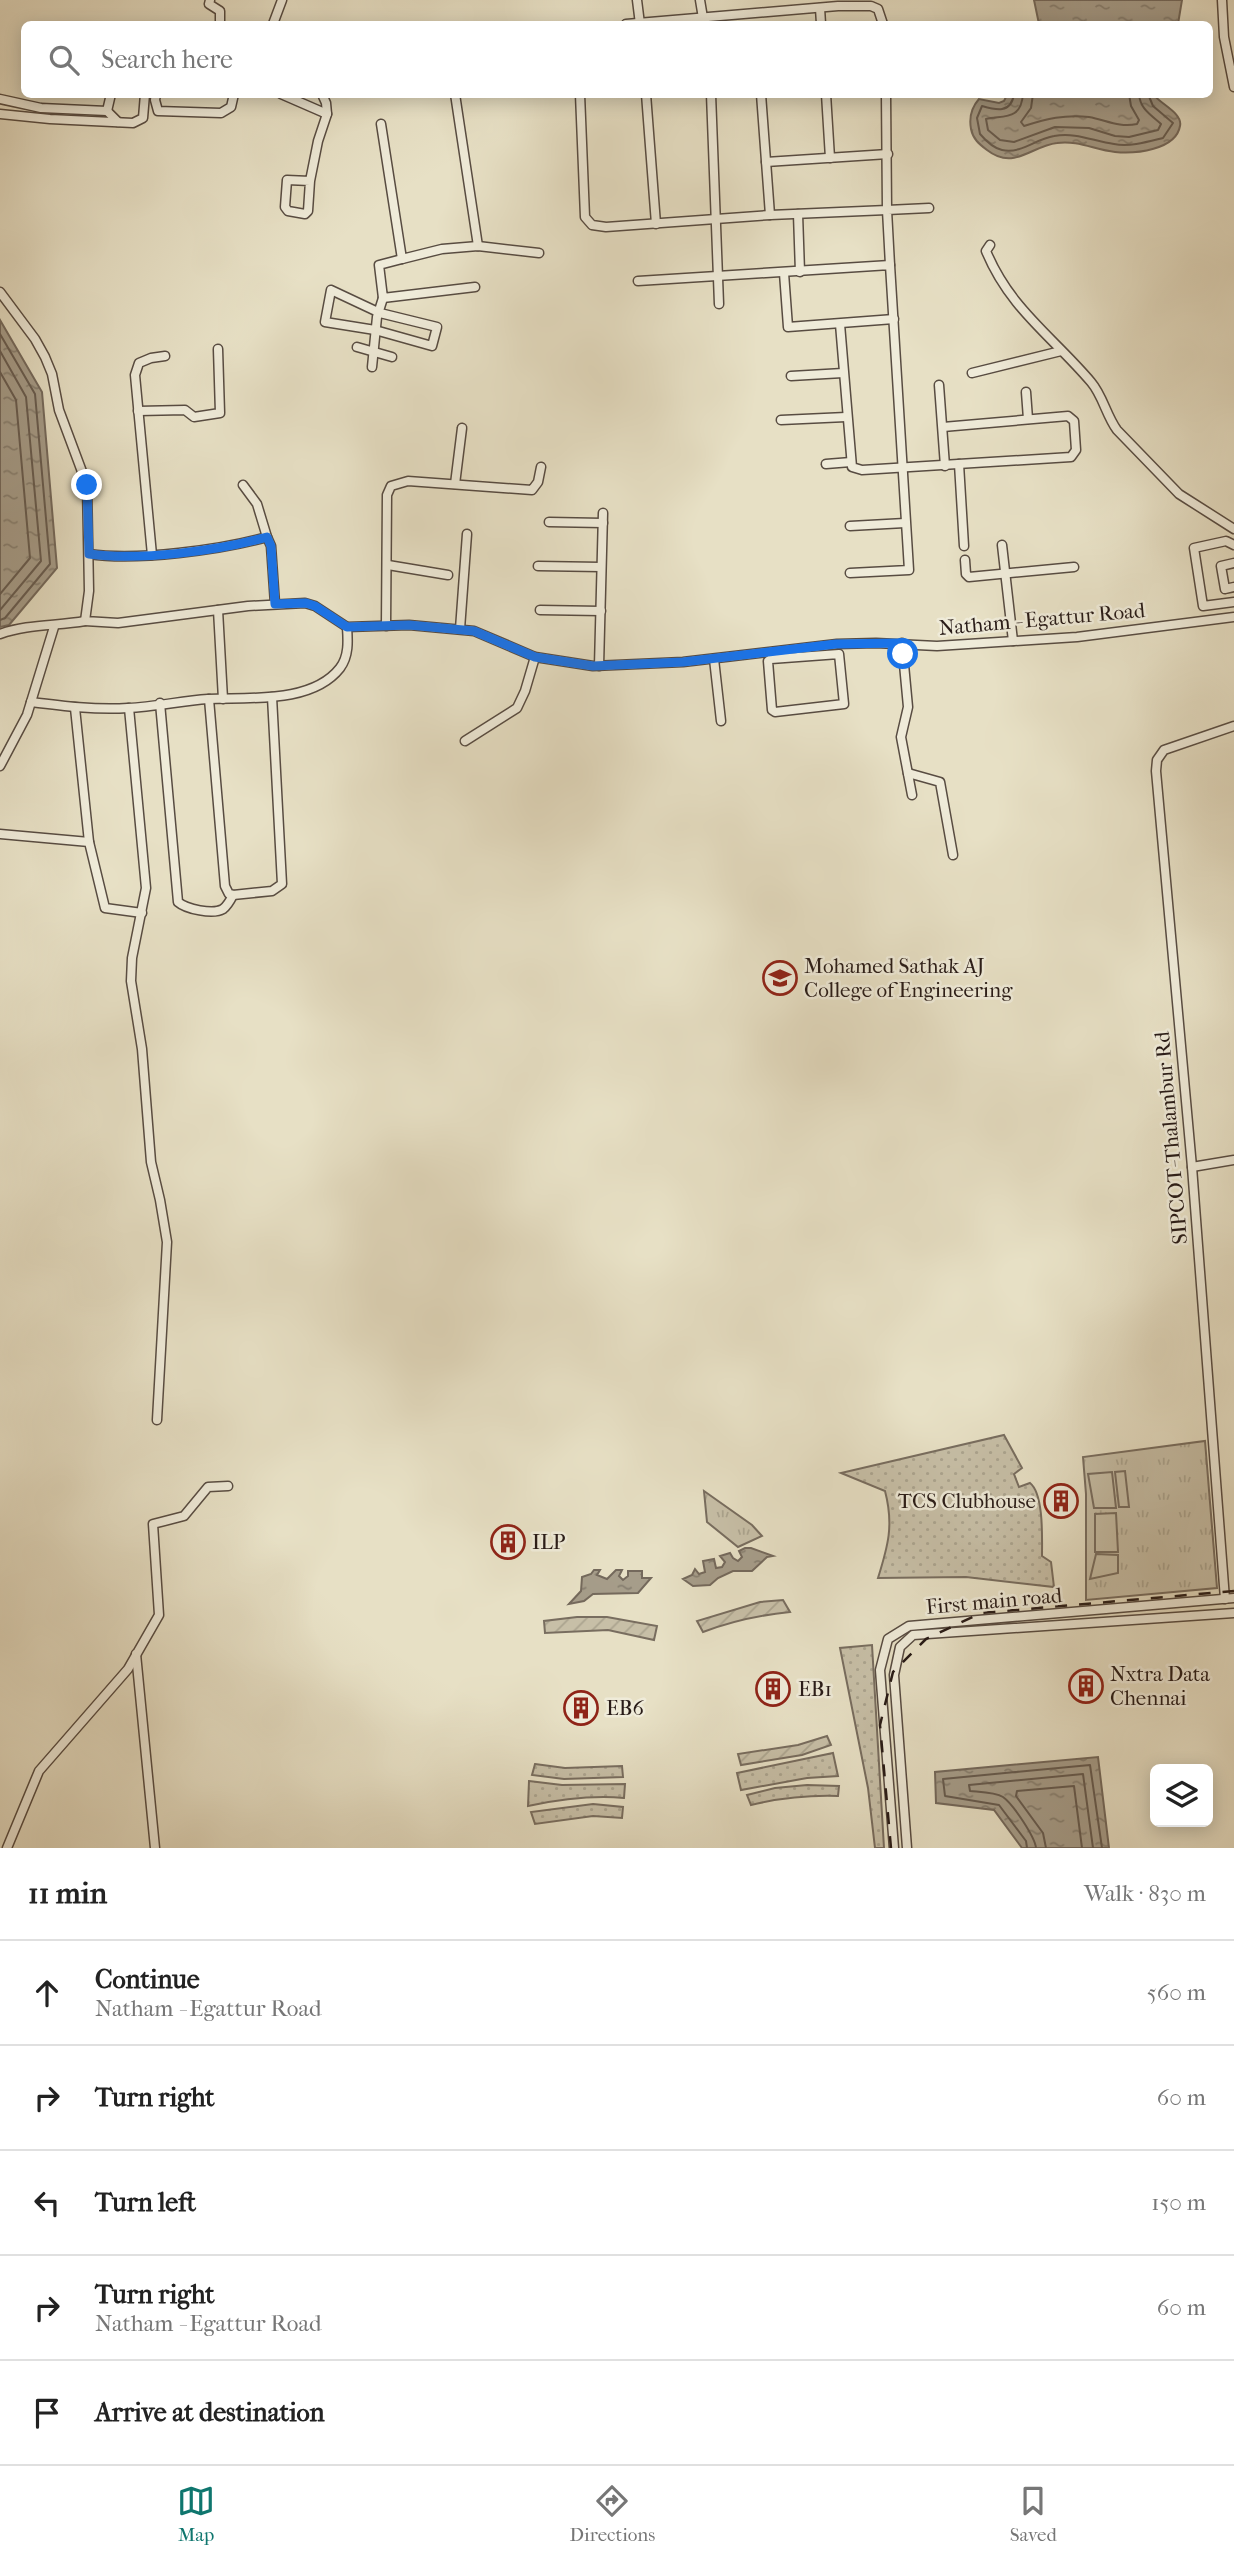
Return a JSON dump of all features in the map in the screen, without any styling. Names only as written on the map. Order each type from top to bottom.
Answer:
[{"type":"street","points":[[210,0],[209,4],[219,11],[220,21]]},
{"type":"street","points":[[273,21],[282,0]]},
{"type":"street","points":[[637,0],[640,21]]},
{"type":"street","points":[[700,0],[703,21],[820,8],[838,3],[871,6],[878,9],[882,21]]},
{"type":"street","points":[[1222,0],[1224,37],[1234,87]]},
{"type":"street","points":[[820,8],[821,21]]},
{"type":"street","points":[[107,111],[110,98]]},
{"type":"street","points":[[0,114],[50,120],[133,122],[143,118],[145,98]]},
{"type":"street","points":[[155,98],[158,111],[208,113],[221,113],[231,107],[233,98]]},
{"type":"street","points":[[290,98],[327,114]]},
{"type":"street","points":[[310,181],[287,180],[285,207],[288,211],[304,214],[308,211],[310,181],[327,114],[324,98]]},
{"type":"street","points":[[456,98],[478,246]]},
{"type":"street","points":[[580,98],[585,217],[592,225],[607,227],[770,215],[929,208]]},
{"type":"street","points":[[646,98],[656,224]]},
{"type":"street","points":[[711,98],[719,304]]},
{"type":"street","points":[[761,98],[770,215]]},
{"type":"street","points":[[826,98],[830,158]]},
{"type":"street","points":[[850,573],[909,570],[887,210],[886,98]]},
{"type":"street","points":[[0,99],[41,108],[107,111],[118,122]]},
{"type":"street","points":[[381,124],[402,259]]},
{"type":"street","points":[[766,162],[887,154]]},
{"type":"street","points":[[797,214],[800,272]]},
{"type":"street","points":[[990,245],[986,251],[1015,303],[1093,384],[1109,420],[1179,494],[1234,529]]},
{"type":"street","points":[[372,367],[375,330],[383,298],[379,265],[442,249],[478,246],[539,253]]},
{"type":"street","points":[[638,281],[890,265]]},
{"type":"street","points":[[784,273],[788,327],[894,319]]},
{"type":"street","points":[[383,298],[475,287]]},
{"type":"street","points":[[331,290],[380,313],[438,327],[432,346],[375,330],[325,322],[331,290]]},
{"type":"street","points":[[0,292],[35,340],[52,374],[59,410],[87,485],[89,591],[85,621]]},
{"type":"street","points":[[840,324],[852,467],[862,470],[945,466],[1072,457],[1074,454],[1073,418],[1068,416],[943,427]]},
{"type":"street","points":[[357,347],[391,357]]},
{"type":"street","points":[[138,411],[185,410],[194,417],[220,413],[218,349]]},
{"type":"street","points":[[972,373],[1060,351]]},
{"type":"street","points":[[152,555],[135,375],[137,366],[151,358],[165,356]]},
{"type":"street","points":[[791,376],[843,373]]},
{"type":"street","points":[[939,385],[945,466]]},
{"type":"street","points":[[1026,392],[1028,419]]},
{"type":"street","points":[[781,420],[846,417]]},
{"type":"street","points":[[455,484],[462,428]]},
{"type":"street","points":[[826,464],[851,462]]},
{"type":"street","points":[[959,464],[964,546]]},
{"type":"street","points":[[386,626],[387,495],[391,486],[408,481],[532,490],[538,482],[541,467]]},
{"type":"street","points":[[243,485],[257,504],[271,546],[275,604]]},
{"type":"street","points":[[600,666],[603,513]]},
{"type":"street","points":[[549,522],[603,523]]},
{"type":"street","points":[[850,526],[905,523]]},
{"type":"street","points":[[460,629],[467,534]]},
{"type":"street","points":[[89,554],[152,555],[267,537]]},
{"type":"street","points":[[1234,545],[1226,541],[1194,548],[1203,606],[1234,601]]},
{"type":"street","points":[[1002,545],[1013,641]]},
{"type":"street","points":[[965,560],[969,578],[1074,567]]},
{"type":"street","points":[[1234,563],[1222,566],[1226,589],[1234,587]]},
{"type":"street","points":[[388,565],[448,575]]},
{"type":"street","points":[[538,566],[601,567]]},
{"type":"street","points":[[0,634],[23,627],[54,627],[85,621],[118,623],[218,610],[306,603],[347,627],[348,648],[340,668],[327,680],[310,688],[272,697],[209,699],[129,708],[75,708],[31,702]]},
{"type":"street","points":[[218,610],[223,699]]},
{"type":"street","points":[[540,610],[601,611]]},
{"type":"street","name":"Natham - Egattur Road","points":[[347,627],[409,625],[474,631],[535,657],[600,666],[773,655],[902,643],[937,646],[1076,637],[1234,617]]},
{"type":"street","points":[[0,766],[31,702],[54,627]]},
{"type":"street","points":[[902,643],[908,707],[901,737],[912,795]]},
{"type":"street","points":[[773,655],[768,660],[772,710],[775,712],[844,704],[837,648]]},
{"type":"street","points":[[465,741],[517,708],[535,657]]},
{"type":"street","points":[[714,659],[721,721]]},
{"type":"street","points":[[209,699],[225,886],[229,894],[233,895],[272,891],[282,884],[272,697]]},
{"type":"street","points":[[160,704],[178,902],[189,908],[217,911],[225,908],[233,895]]},
{"type":"street","points":[[75,708],[89,842],[105,908],[142,913]]},
{"type":"street","points":[[129,708],[146,888],[132,958],[131,981],[142,1049],[151,1162],[167,1242],[157,1420]]},
{"type":"street","name":"SIPCOT-Thalambur Rd","points":[[1229,1599],[1156,771],[1157,760],[1164,750],[1234,726]]},
{"type":"street","points":[[908,772],[940,782],[953,855]]},
{"type":"street","points":[[0,834],[89,842]]},
{"type":"street","points":[[1192,1167],[1234,1160]]},
{"type":"street","points":[[6,1848],[39,1770],[128,1669],[159,1615],[153,1524],[184,1516],[208,1486],[229,1486]]},
{"type":"street","name":"First main road","points":[[894,1848],[880,1670],[888,1639],[909,1626],[1229,1599]]},
{"type":"street","points":[[907,1848],[894,1675],[900,1647],[913,1635],[1234,1613]]},
{"type":"street","points":[[136,1654],[155,1848]]},
{"type":"green space","points":[[1004,1435],[1022,1468],[1014,1474],[1019,1487],[1030,1483],[1038,1497],[1042,1556],[1051,1562],[1054,1587],[966,1577],[878,1578],[889,1535],[885,1491],[841,1473]]},
{"type":"green space","points":[[1205,1441],[1217,1588],[1086,1600],[1086,1494],[1083,1457]]},
{"type":"green space","points":[[1125,1471],[1129,1507],[1119,1507],[1115,1472]]},
{"type":"green space","points":[[1112,1472],[1116,1508],[1094,1508],[1088,1474]]},
{"type":"green space","points":[[704,1491],[752,1525],[762,1536],[738,1547],[707,1522]]},
{"type":"green space","points":[[1116,1513],[1118,1552],[1095,1552],[1095,1514]]},
{"type":"green space","points":[[1096,1554],[1118,1555],[1118,1573],[1090,1579]]},
{"type":"green space","points":[[783,1600],[790,1612],[746,1619],[703,1632],[697,1621],[760,1602]]},
{"type":"green space","points":[[607,1617],[657,1626],[654,1640],[608,1630],[545,1633],[544,1621]]},
{"type":"green space","points":[[872,1645],[884,1848],[875,1848],[868,1788],[840,1648]]},
{"type":"green space","points":[[827,1736],[831,1745],[802,1755],[741,1765],[738,1754],[798,1745]]},
{"type":"green space","points":[[833,1753],[838,1776],[807,1778],[741,1790],[737,1773]]},
{"type":"green space","points":[[535,1764],[565,1768],[622,1766],[623,1777],[564,1779],[532,1775]]},
{"type":"green space","points":[[529,1781],[562,1785],[625,1784],[624,1798],[576,1798],[528,1806]]},
{"type":"green space","points":[[839,1786],[838,1796],[772,1800],[751,1805],[747,1795],[775,1788]]},
{"type":"green space","points":[[593,1804],[623,1807],[622,1818],[593,1816],[535,1824],[531,1812]]},
{"type":"water","points":[[1034,0],[1182,0],[1178,21],[1038,21]]},
{"type":"water","points":[[1006,98],[1156,98],[1175,113],[1180,126],[1171,140],[1154,149],[1115,152],[1065,142],[1006,158],[981,146],[971,129],[970,121],[971,113],[979,99],[999,103]]},
{"type":"water","points":[[0,320],[42,392],[57,568],[9,625],[0,627]]},
{"type":"water","points":[[745,1548],[773,1556],[767,1557],[752,1571],[733,1571],[710,1585],[693,1586],[683,1579],[692,1575],[695,1569],[699,1574],[705,1572],[703,1561],[714,1559],[716,1568],[722,1567],[725,1562],[720,1556],[730,1553],[738,1561],[742,1557],[739,1551]]},
{"type":"water","points":[[594,1570],[600,1570],[597,1575],[607,1579],[616,1570],[622,1570],[619,1576],[623,1580],[628,1576],[628,1571],[642,1571],[642,1578],[651,1578],[638,1593],[593,1594],[584,1601],[569,1604],[581,1591],[582,1577]]},
{"type":"water","points":[[1098,1757],[1109,1848],[1022,1848],[994,1810],[936,1803],[935,1772]]},
{"type":"railway","points":[[891,1848],[880,1725],[893,1672],[926,1639],[981,1613],[1234,1591]]},
{"type":"place","name":"Mohamed Sathak AJ College of Engineering","points":[[780,978]]},
{"type":"place","name":"TCS Clubhouse","points":[[1061,1501]]},
{"type":"place","name":"ILP","points":[[508,1542]]},
{"type":"place","name":"Nxtra Data Chennai","points":[[1086,1686]]},
{"type":"place","name":"EB1","points":[[773,1689]]},
{"type":"place","name":"EB6","points":[[581,1708]]},
{"type":"route","points":[[87,485],[89,554],[129,556],[183,552],[267,537],[271,546],[275,604],[306,603],[347,627],[409,625],[474,631],[535,657],[593,666],[683,662],[836,644],[902,643],[903,654]]}]
